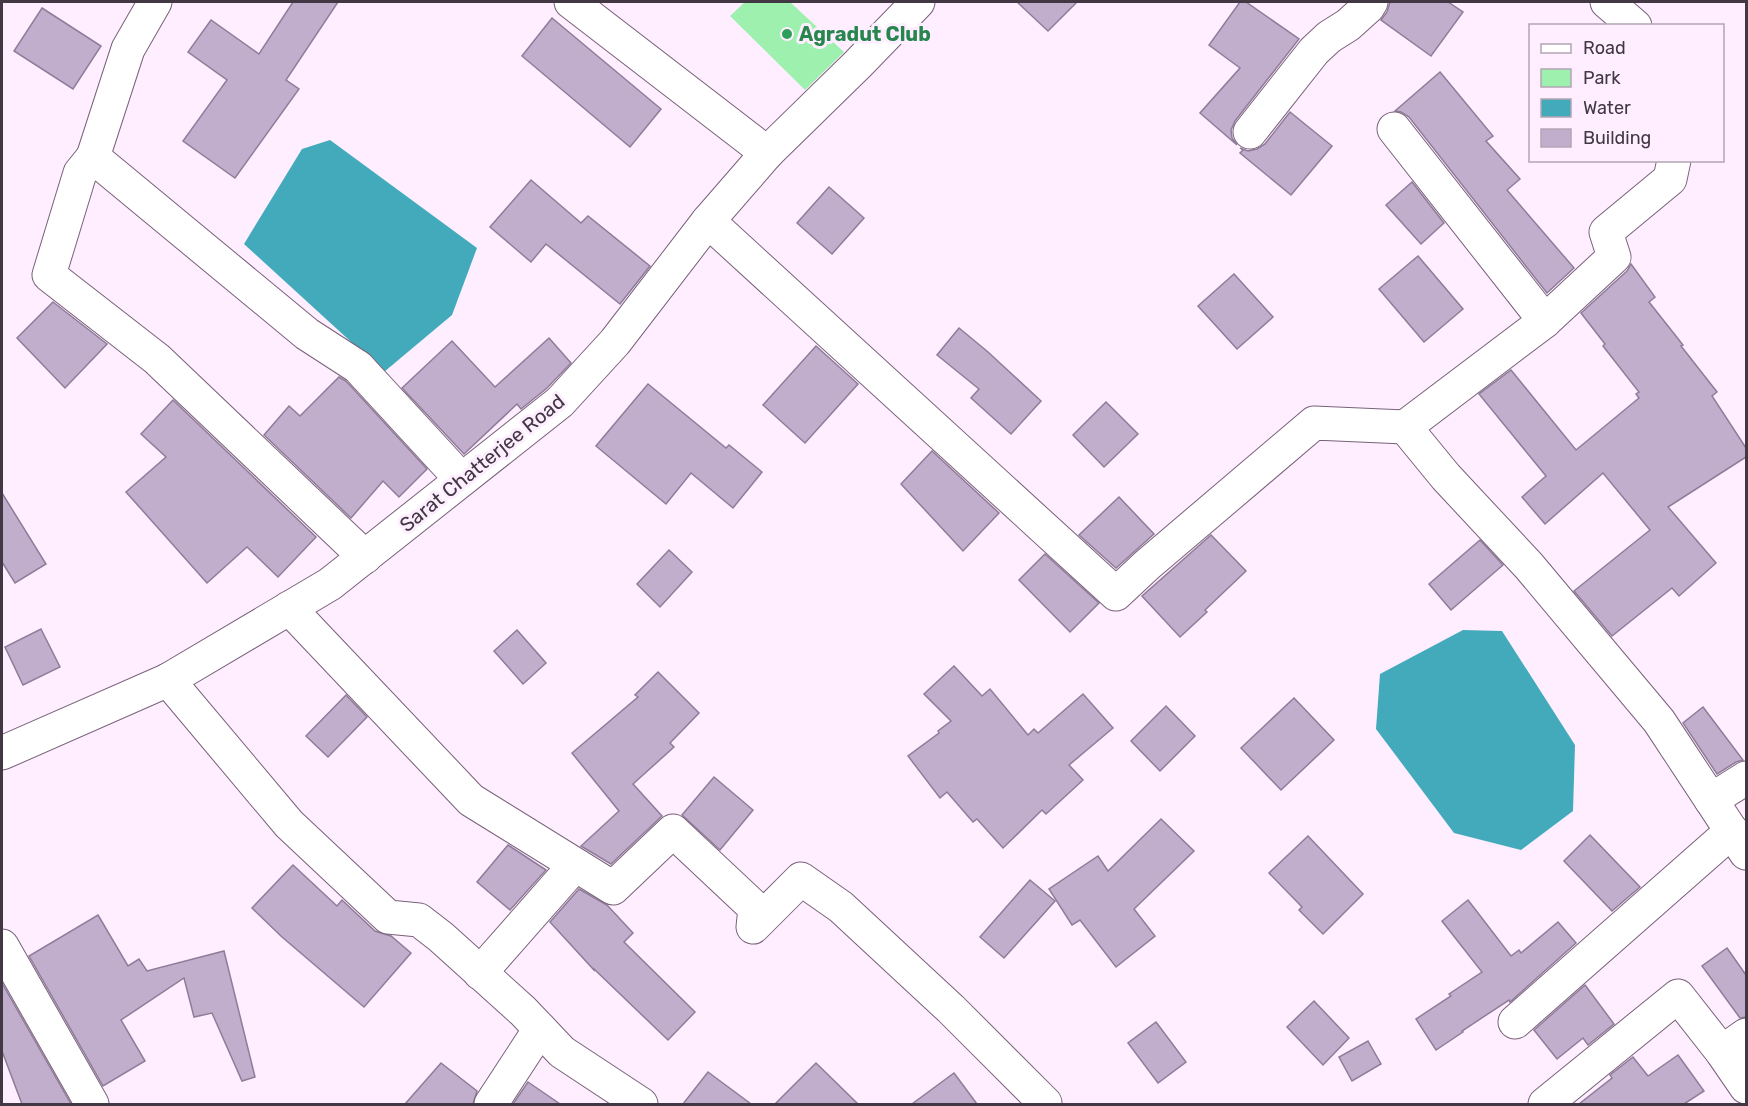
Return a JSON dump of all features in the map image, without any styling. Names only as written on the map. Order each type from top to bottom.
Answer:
[{"type":"street","points":[[155,2],[128,49],[93,157],[80,173],[49,275],[157,359],[365,557]]},
{"type":"street","points":[[571,2],[767,153]]},
{"type":"street","name":"Sarat Chatterjee Road","points":[[2,753],[168,680],[330,584],[560,402],[615,342],[708,221],[767,153],[918,2]]},
{"type":"street","points":[[1250,132],[1314,51],[1329,37],[1348,25],[1371,2]]},
{"type":"street","points":[[1607,2],[1633,24]]},
{"type":"street","points":[[1394,129],[1545,321]]},
{"type":"street","points":[[93,157],[308,334],[358,368],[461,479]]},
{"type":"street","points":[[708,221],[1116,594],[1314,423],[1405,428],[1545,321],[1614,257],[1606,232],[1670,179],[1674,162]]},
{"type":"street","points":[[1405,428],[1446,477],[1529,566],[1659,721],[1739,842],[1515,1022]]},
{"type":"street","points":[[289,608],[471,800],[613,888],[673,831],[755,908],[753,927],[801,879],[841,907],[951,1009],[1045,1104]]},
{"type":"street","points":[[168,680],[289,824],[388,917],[418,920],[441,937],[562,1052],[641,1104]]},
{"type":"street","points":[[1712,800],[1746,778]]},
{"type":"street","points":[[480,973],[575,865]]},
{"type":"street","points":[[2,946],[92,1104]]},
{"type":"street","points":[[1545,1104],[1678,996],[1734,1044],[1746,1087]]},
{"type":"street","points":[[491,1104],[540,1029]]},
{"type":"green space","name":"Agradut Club","points":[[745,2],[790,2],[844,52],[805,90],[730,16]]},
{"type":"water","points":[[330,140],[477,248],[452,315],[384,372],[244,244],[302,149]]},
{"type":"water","points":[[1463,630],[1502,631],[1575,745],[1573,811],[1521,850],[1454,833],[1376,729],[1380,674]]},
{"type":"building","points":[[293,2],[338,2],[286,80],[299,89],[235,178],[183,141],[227,80],[188,52],[211,20],[259,54]]},
{"type":"building","points":[[1017,2],[1077,2],[1048,31]]},
{"type":"building","points":[[1240,2],[1246,2],[1299,39],[1235,121],[1231,130],[1232,138],[1237,145],[1200,113],[1240,68],[1209,45]]},
{"type":"building","points":[[1390,2],[1448,2],[1463,12],[1431,56],[1381,20]]},
{"type":"building","points":[[42,8],[101,46],[73,89],[14,51]]},
{"type":"building","points":[[552,18],[661,109],[630,147],[522,56]]},
{"type":"building","points":[[1440,72],[1493,136],[1486,141],[1520,179],[1507,190],[1574,268],[1547,293],[1409,117],[1395,111]]},
{"type":"building","points":[[1290,112],[1332,146],[1291,195],[1240,153],[1243,150],[1240,148],[1248,151],[1265,144]]},
{"type":"building","points":[[531,180],[581,223],[588,216],[650,266],[620,304],[546,244],[531,262],[490,227]]},
{"type":"building","points":[[1412,182],[1444,223],[1421,244],[1386,205]]},
{"type":"building","points":[[829,187],[864,218],[832,254],[797,223]]},
{"type":"building","points":[[1418,256],[1463,309],[1424,342],[1379,289]]},
{"type":"building","points":[[1631,264],[1655,297],[1649,302],[1717,392],[1712,396],[1746,448],[1746,457],[1668,507],[1716,563],[1679,596],[1672,588],[1612,636],[1574,591],[1650,530],[1603,473],[1545,524],[1522,497],[1546,476],[1479,394],[1511,370],[1576,450],[1639,398],[1636,394],[1639,392],[1581,313],[1627,271]]},
{"type":"building","points":[[1234,274],[1273,317],[1237,349],[1198,306]]},
{"type":"building","points":[[53,302],[107,344],[65,388],[17,338]]},
{"type":"building","points":[[959,328],[1041,401],[1011,434],[971,398],[979,389],[937,355]]},
{"type":"building","points":[[549,338],[571,363],[547,388],[521,409],[517,404],[464,454],[402,388],[452,341],[495,387]]},
{"type":"building","points":[[816,346],[858,384],[805,443],[763,405]]},
{"type":"building","points":[[339,377],[346,381],[427,469],[399,497],[383,481],[351,518],[264,435],[289,406],[300,416]]},
{"type":"building","points":[[648,384],[726,448],[729,445],[762,472],[733,508],[691,473],[666,504],[596,446]]},
{"type":"building","points":[[173,400],[316,537],[278,577],[247,547],[207,583],[126,492],[166,457],[141,434]]},
{"type":"building","points":[[1106,402],[1138,434],[1104,467],[1073,435]]},
{"type":"building","points":[[932,451],[999,513],[963,551],[901,484]]},
{"type":"building","points":[[2,493],[46,564],[15,583],[2,562]]},
{"type":"building","points":[[1119,497],[1154,534],[1116,568],[1079,535]]},
{"type":"building","points":[[1211,535],[1246,571],[1180,637],[1142,596]]},
{"type":"building","points":[[1480,540],[1503,565],[1451,610],[1429,584]]},
{"type":"building","points":[[669,550],[692,572],[660,607],[637,584]]},
{"type":"building","points":[[1045,554],[1099,603],[1070,632],[1019,580]]},
{"type":"building","points":[[41,629],[60,667],[23,685],[5,647]]},
{"type":"building","points":[[517,630],[546,663],[523,684],[494,651]]},
{"type":"building","points":[[954,666],[982,696],[990,689],[1028,735],[1034,729],[1038,733],[1083,694],[1113,728],[1069,765],[1083,780],[1046,814],[1042,810],[1003,848],[977,819],[973,822],[947,792],[940,798],[908,756],[951,721],[924,694]]},
{"type":"building","points":[[658,672],[699,713],[670,743],[674,747],[633,784],[662,816],[611,864],[581,846],[619,811],[572,753],[638,697],[635,695]]},
{"type":"building","points":[[346,695],[367,717],[328,757],[306,736]]},
{"type":"building","points":[[1294,698],[1334,740],[1281,790],[1241,748]]},
{"type":"building","points":[[1166,706],[1195,736],[1160,771],[1131,741]]},
{"type":"building","points":[[1703,707],[1743,760],[1717,774],[1683,723]]},
{"type":"building","points":[[714,777],[753,810],[720,850],[682,815]]},
{"type":"building","points":[[1161,819],[1194,851],[1134,909],[1155,936],[1116,967],[1080,920],[1072,925],[1049,889],[1098,856],[1108,871]]},
{"type":"building","points":[[1590,835],[1640,887],[1612,911],[1564,861]]},
{"type":"building","points":[[1308,836],[1363,894],[1323,934],[1299,910],[1302,907],[1269,873]]},
{"type":"building","points":[[508,845],[546,870],[510,910],[477,882]]},
{"type":"building","points":[[293,865],[337,906],[342,900],[375,931],[391,936],[411,953],[364,1007],[282,937],[252,908]]},
{"type":"building","points":[[1030,880],[1055,901],[1004,958],[980,937]]},
{"type":"building","points":[[579,889],[607,905],[633,933],[624,942],[695,1012],[668,1040],[594,970],[550,922]]},
{"type":"building","points":[[1468,900],[1511,956],[1519,950],[1521,953],[1558,922],[1576,943],[1510,1002],[1509,1000],[1436,1050],[1416,1019],[1482,972],[1442,921]]},
{"type":"building","points":[[98,915],[128,966],[139,959],[147,971],[224,951],[255,1077],[242,1081],[212,1013],[194,1017],[184,978],[121,1020],[145,1061],[103,1086],[29,956]]},
{"type":"building","points":[[1727,948],[1746,975],[1746,1017],[1740,1018],[1702,966]]},
{"type":"building","points":[[2,983],[71,1104],[22,1104],[2,1051]]},
{"type":"building","points":[[1585,985],[1614,1024],[1588,1045],[1583,1038],[1557,1059],[1534,1030]]},
{"type":"building","points":[[1314,1001],[1349,1038],[1323,1065],[1287,1027]]},
{"type":"building","points":[[1156,1022],[1186,1062],[1158,1083],[1128,1043]]},
{"type":"building","points":[[1368,1041],[1381,1064],[1352,1081],[1339,1057]]},
{"type":"building","points":[[1678,1055],[1704,1091],[1684,1104],[1579,1104],[1612,1078],[1610,1075],[1633,1057],[1648,1076]]},
{"type":"building","points":[[441,1063],[477,1091],[473,1104],[405,1104]]},
{"type":"building","points":[[816,1063],[858,1104],[775,1104]]},
{"type":"building","points":[[708,1072],[751,1104],[683,1104]]},
{"type":"building","points":[[954,1073],[977,1104],[912,1104]]},
{"type":"building","points":[[528,1082],[560,1104],[513,1104]]},
{"type":"place","name":"Agradut Club","points":[[787,34]]}]
